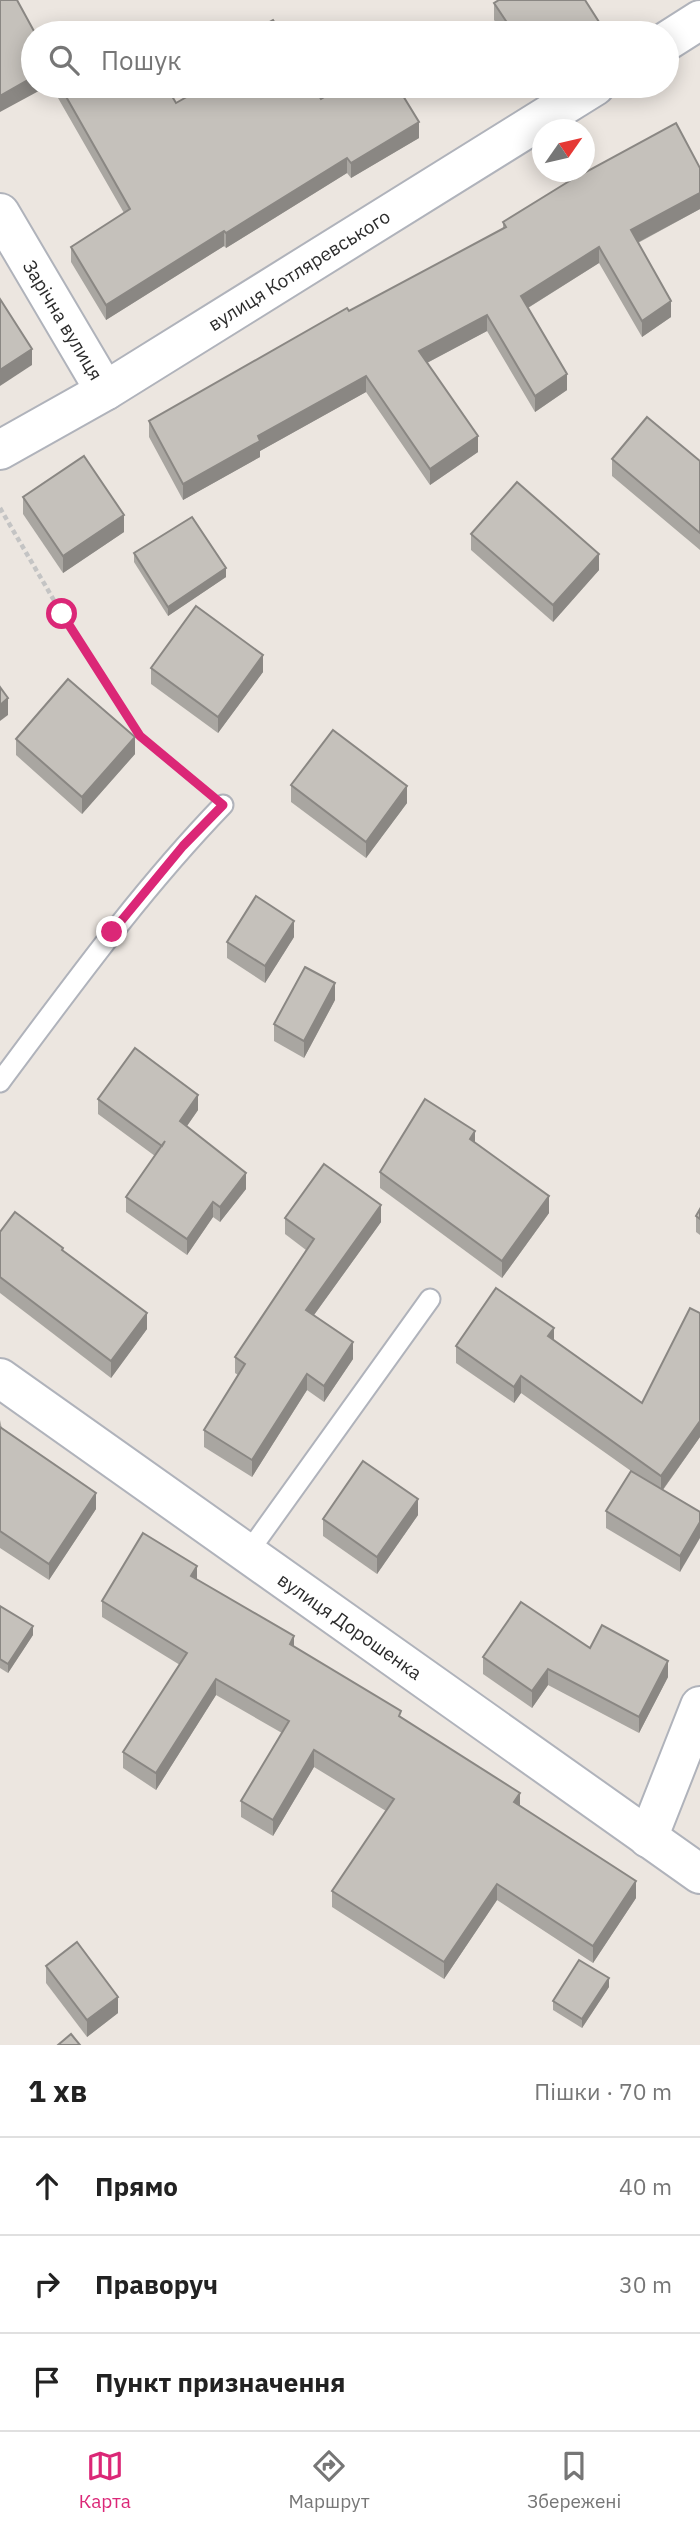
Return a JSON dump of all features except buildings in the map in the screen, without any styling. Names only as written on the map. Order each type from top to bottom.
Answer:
[{"type":"street","points":[[679,33],[700,20]]},
{"type":"street","name":"вулиця Котляревського","points":[[0,450],[105,391],[576,98]]},
{"type":"street","name":"Зарічна вулиця","points":[[0,214],[105,391]]},
{"type":"street","name":"вулиця Дорошенка","points":[[0,1378],[700,1874]]},
{"type":"street","points":[[648,1838],[700,1706]]},
{"type":"lane","points":[[0,1083],[112,932],[183,846],[223,805]]},
{"type":"lane","points":[[247,1554],[430,1299]]},
{"type":"path","points":[[0,508],[62,614],[140,736],[223,805]]},
{"type":"route","points":[[62,614],[140,736],[223,805],[183,846],[112,932]]}]
